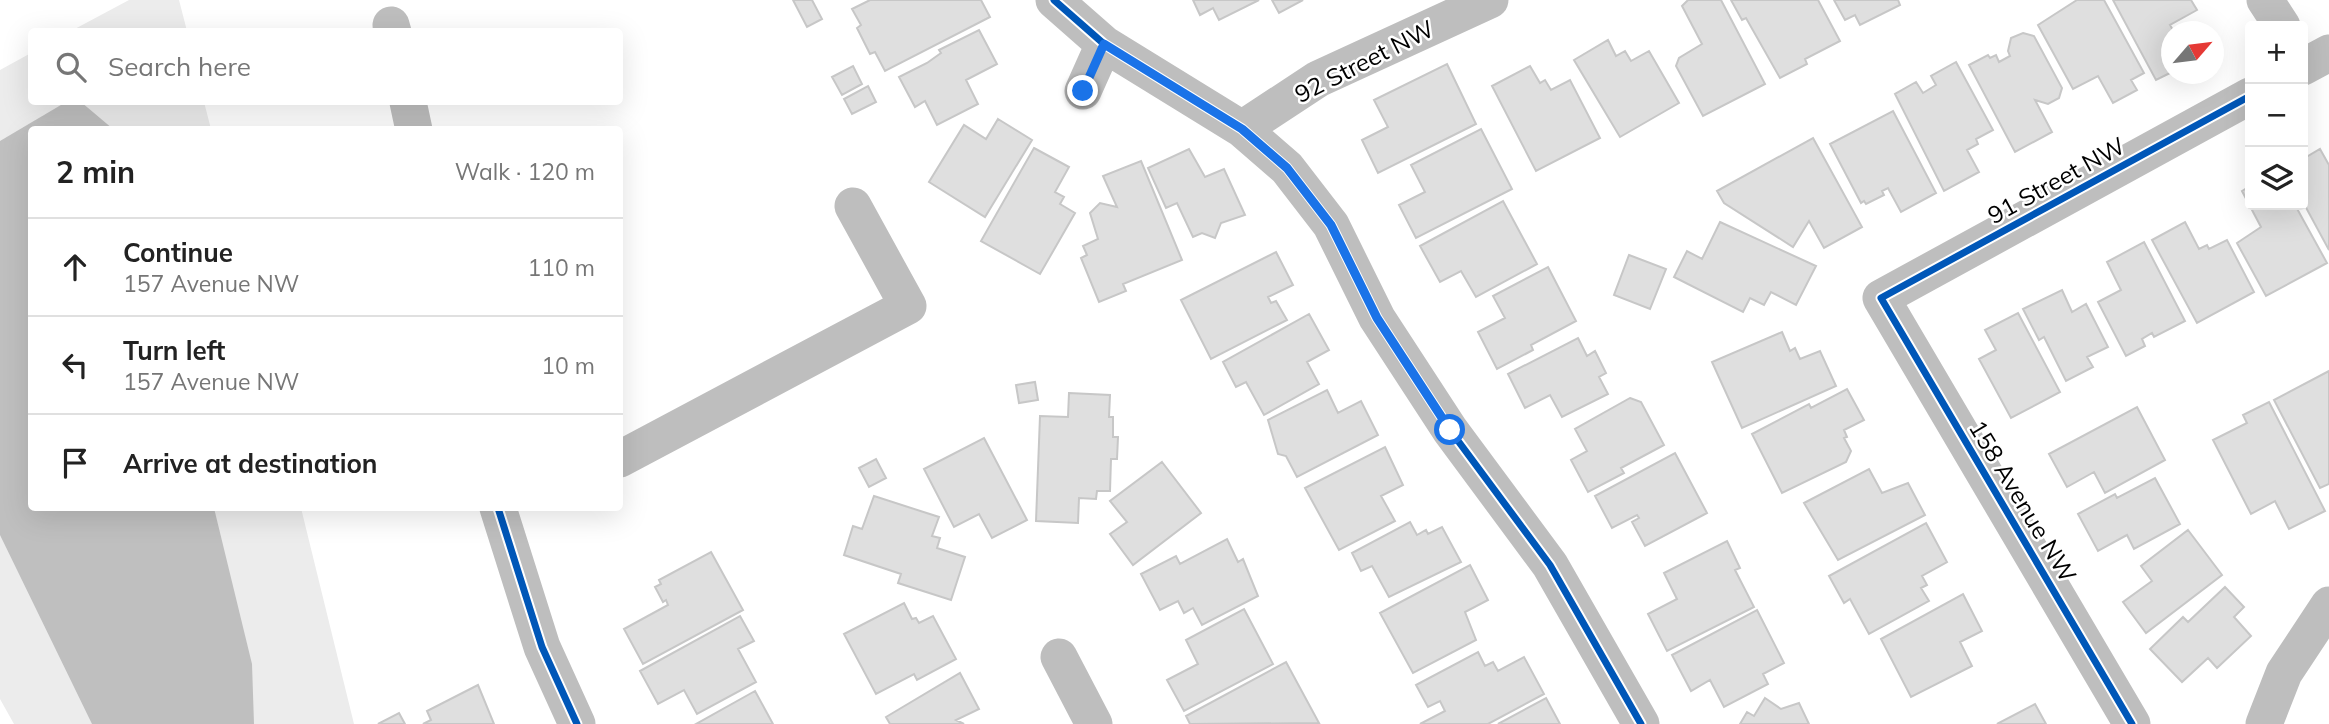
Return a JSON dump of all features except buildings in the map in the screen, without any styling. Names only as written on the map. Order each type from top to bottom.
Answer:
[{"type":"street","points":[[1054,0],[1104,44],[1242,129],[1287,168],[1331,225],[1377,318],[1450,430],[1550,565],[1641,724]]},
{"type":"street","name":"92 Street NW","points":[[1242,129],[1318,79],[1490,0]]},
{"type":"street","points":[[2265,0],[2279,21]]},
{"type":"street","points":[[1083,91],[1104,44]]},
{"type":"street","name":"91 Street NW","points":[[1881,298],[2245,99]]},
{"type":"street","points":[[409,105],[413,126]]},
{"type":"street","points":[[623,456],[908,306],[853,206]]},
{"type":"street","name":"158 Avenue NW","points":[[1881,298],[2133,724]]},
{"type":"street","points":[[509,512],[542,648],[577,724]]},
{"type":"street","points":[[2264,724],[2284,674],[2329,605]]},
{"type":"street","points":[[1059,657],[1094,724]]},
{"type":"shaded area","points":[[129,0],[179,0],[186,28],[77,28]]},
{"type":"shaded area","points":[[28,55],[28,105],[205,105],[210,126],[28,126],[28,511],[302,511],[354,724],[14,724],[0,699],[0,70]]},
{"type":"shaded area","points":[[61,105],[85,105],[109,126],[28,126],[28,511],[215,511],[252,664],[254,724],[92,724],[0,535],[0,141]]},
{"type":"cycle path","points":[[1054,0],[1104,44],[1242,129],[1287,168],[1331,225],[1377,318],[1450,430],[1550,565],[1641,724]]},
{"type":"cycle path","points":[[2132,724],[1881,298],[2245,99]]},
{"type":"cycle path","points":[[499,511],[542,647],[577,724]]},
{"type":"route","points":[[1083,91],[1104,44],[1242,129],[1287,168],[1331,225],[1377,318],[1450,430]]}]
